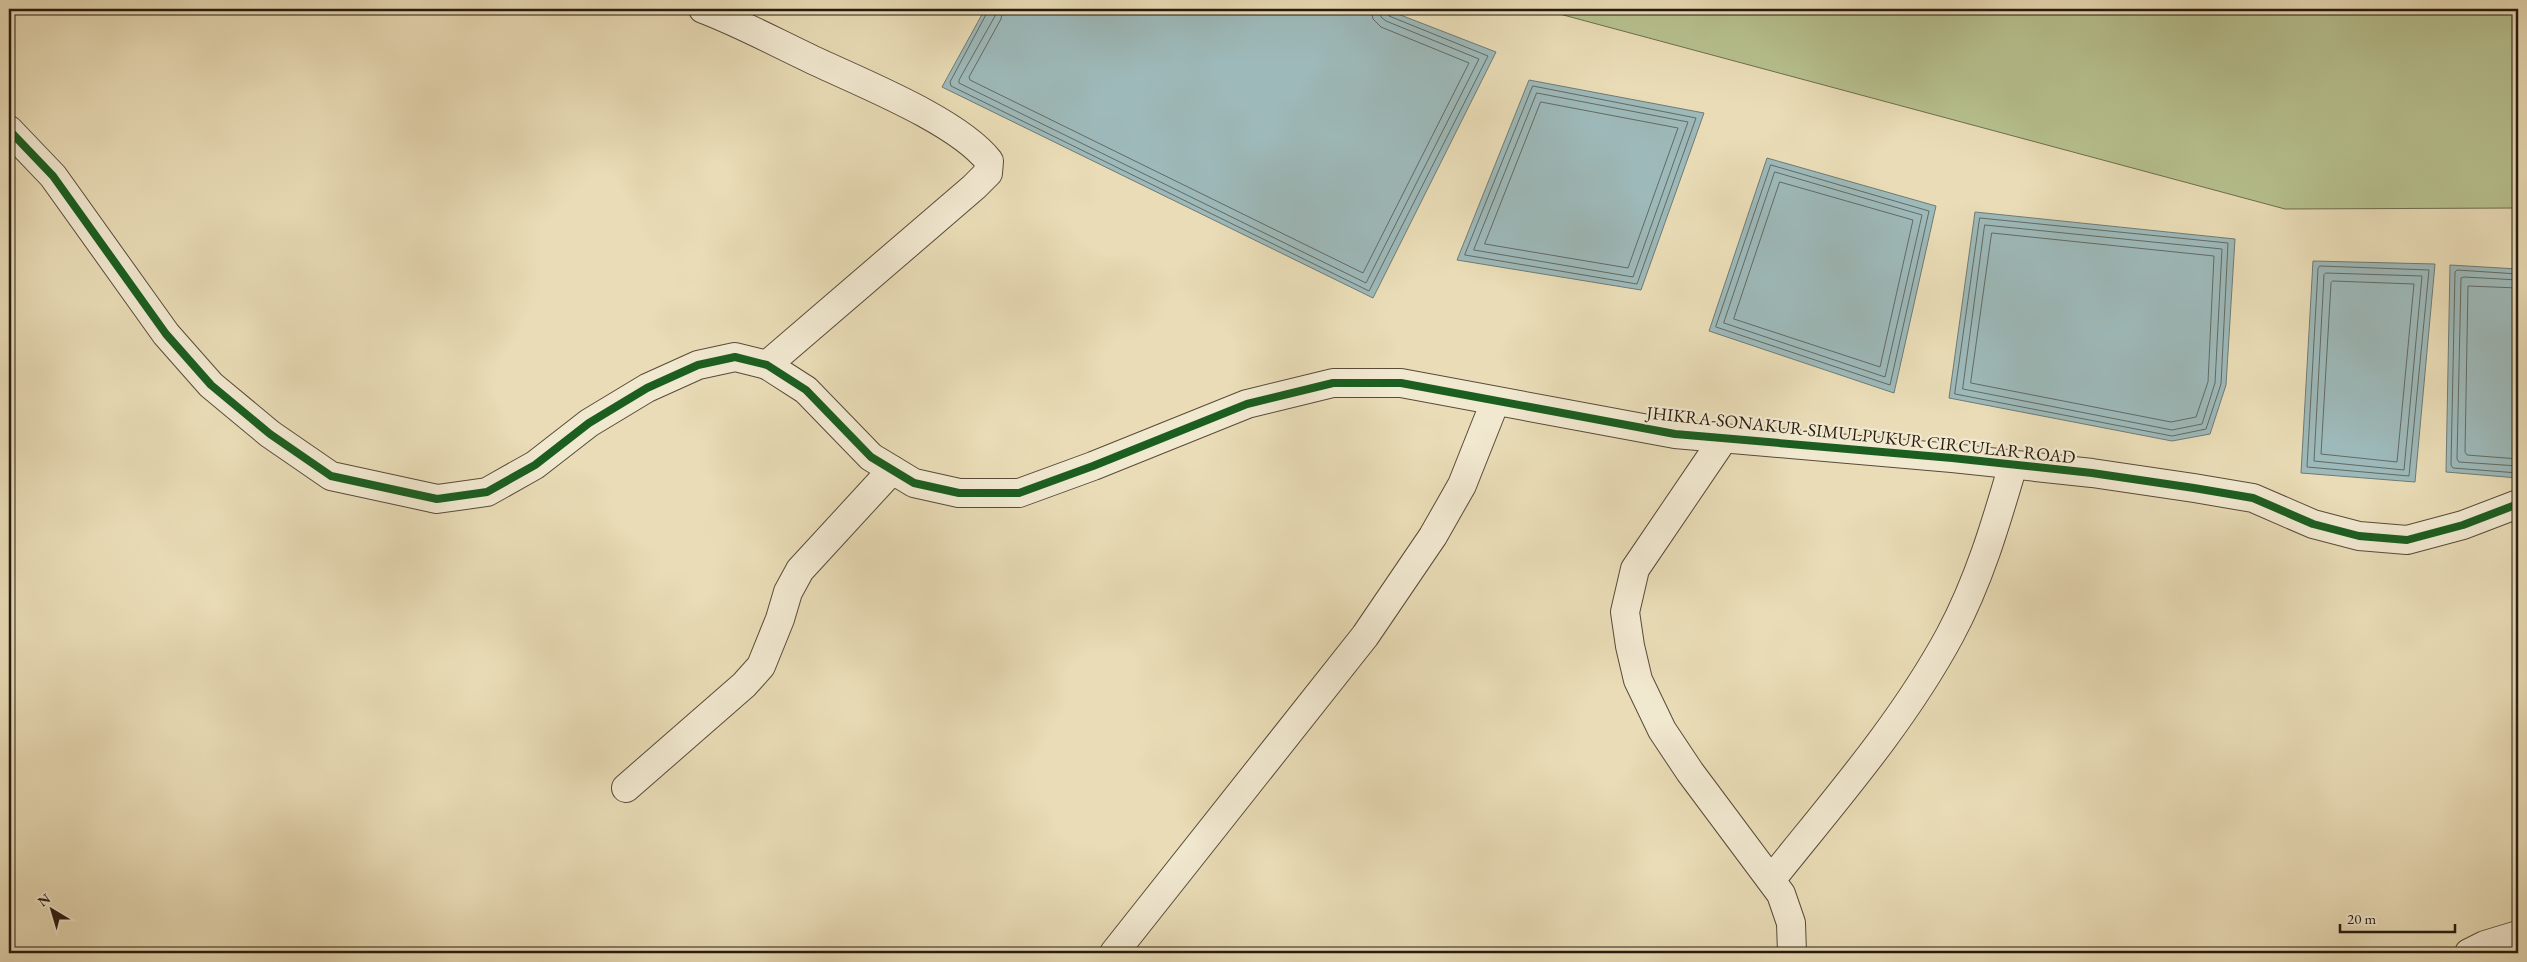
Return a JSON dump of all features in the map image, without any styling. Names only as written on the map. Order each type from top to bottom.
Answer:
[{"type":"street","points":[[703,9],[914,108],[956,133],[982,152],[989,161],[988,173],[974,186],[768,365]]},
{"type":"street","name":"JHIKRA-SONAKUR-SIMULPUKUR CIRCULAR ROAD","points":[[9,130],[53,176],[166,334],[211,385],[270,434],[331,476],[437,499],[487,492],[535,465],[597,418],[647,388],[698,365],[735,357],[768,365],[806,390],[871,457],[892,470],[914,483],[959,493],[1020,492],[1094,466],[1248,404],[1333,383],[1401,383],[1675,434],[2092,473],[2253,498],[2313,524],[2359,536],[2407,540],[2463,525],[2518,504]]},
{"type":"street","points":[[1114,953],[1365,636],[1432,536],[1462,485],[1495,402]]},
{"type":"street","points":[[1724,438],[1635,569],[1626,612],[1630,646],[1638,680],[1662,730],[1690,772],[1781,894],[1791,923],[1792,953]]},
{"type":"street","points":[[1771,880],[1898,719],[1950,635],[1972,590],[1992,537],[2013,465]]},
{"type":"street","points":[[626,788],[744,686],[761,666],[778,627],[788,592],[800,570],[892,470]]},
{"type":"street","points":[[2469,953],[2485,945],[2518,935]]},
{"type":"green space","points":[[1541,9],[2518,9],[2518,208],[2285,209]]},
{"type":"water","points":[[985,9],[1385,9],[1496,52],[1373,298],[942,87]]},
{"type":"water","points":[[1529,80],[1704,113],[1641,290],[1457,260]]},
{"type":"water","points":[[1767,158],[1936,206],[1894,393],[1709,331]]},
{"type":"water","points":[[1975,212],[2235,239],[2226,385],[2210,434],[2172,441],[1949,398]]},
{"type":"water","points":[[2313,261],[2435,264],[2415,482],[2301,473]]},
{"type":"water","points":[[2450,265],[2518,269],[2518,478],[2446,472]]},
{"type":"cycle path","points":[[9,130],[53,176],[166,334],[211,385],[270,434],[331,476],[437,499],[487,492],[535,465],[589,423],[647,388],[698,365],[735,357],[767,365],[806,390],[871,457],[914,483],[959,493],[1019,493],[1093,466],[1247,404],[1333,383],[1401,383],[1675,434],[1952,458],[2092,473],[2194,488],[2253,498],[2313,524],[2359,536],[2407,540],[2463,525],[2518,504]]}]
